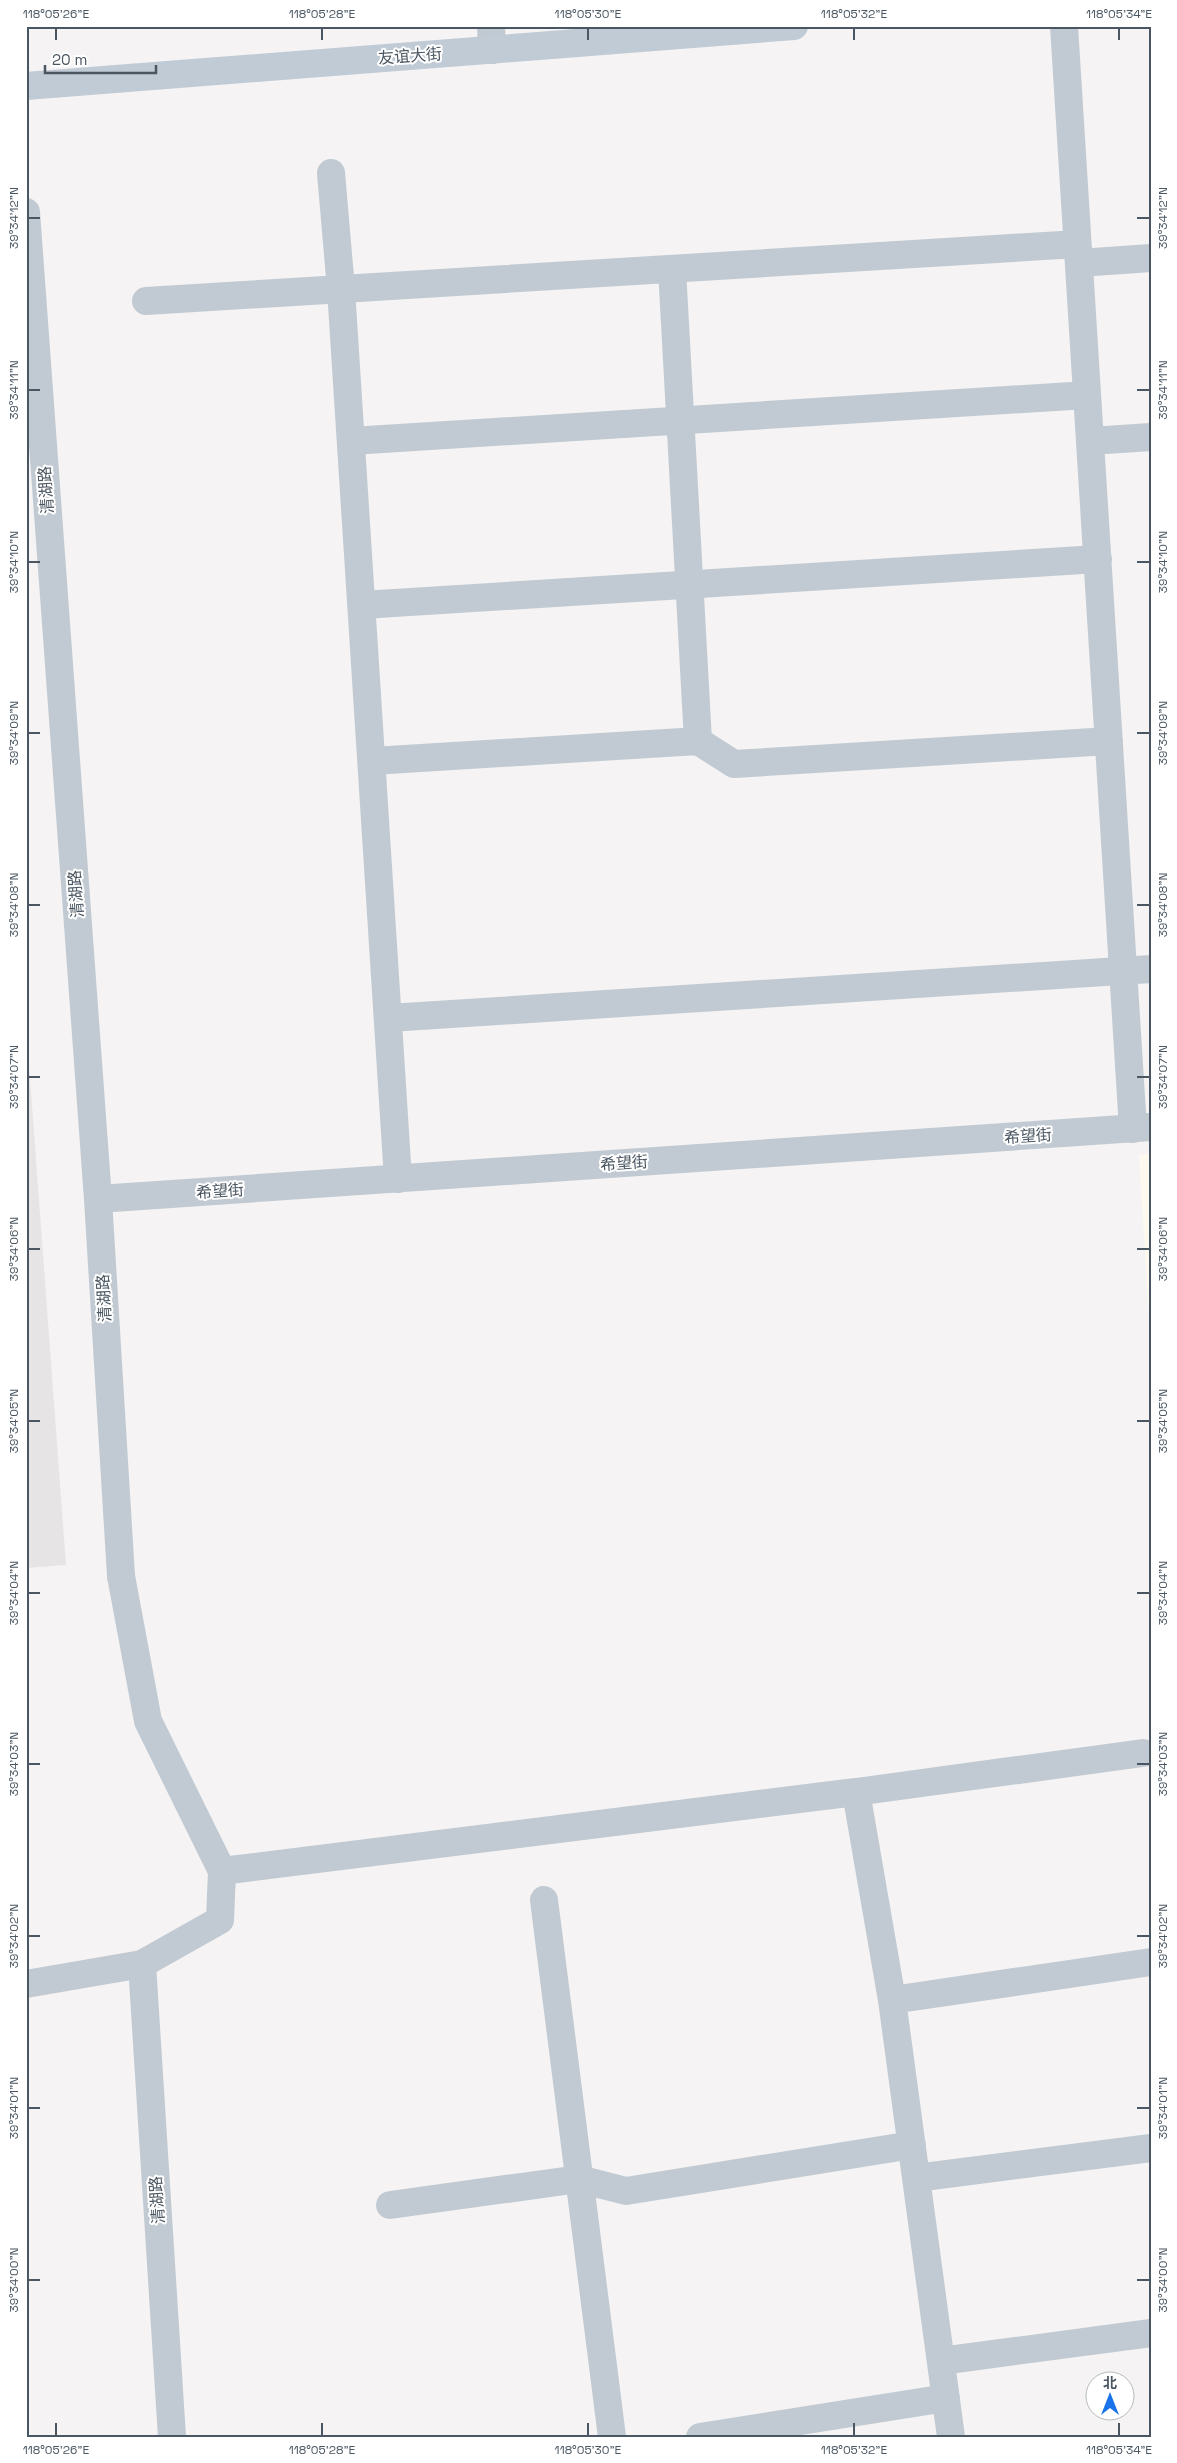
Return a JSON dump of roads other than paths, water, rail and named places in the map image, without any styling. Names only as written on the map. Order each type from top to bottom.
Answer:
[{"type":"main road","name":"友谊大街","points":[[26,86],[492,38],[794,26]]},
{"type":"street","points":[[1064,26],[1122,971],[1142,1128]]},
{"type":"street","points":[[331,173],[341,289],[398,1179]]},
{"type":"street","name":"清湖路","points":[[26,212],[98,1199],[120,1576],[148,1721],[222,1871]]},
{"type":"street","points":[[146,301],[672,269],[1078,253],[1151,258]]},
{"type":"street","points":[[672,269],[698,741]]},
{"type":"street","points":[[351,441],[1087,395]]},
{"type":"street","points":[[1090,441],[1151,437]]},
{"type":"street","points":[[362,605],[1098,559]]},
{"type":"street","points":[[372,761],[698,741],[734,764],[1109,741]]},
{"type":"street","points":[[389,1018],[1151,969]]},
{"type":"street","name":"希望街","points":[[98,1199],[1142,1128]]},
{"type":"street","points":[[26,1984],[142,1964],[220,1920],[222,1871],[856,1792],[1142,1753]]},
{"type":"street","points":[[856,1792],[892,2000],[951,2437]]},
{"type":"street","points":[[544,1900],[612,2437]]},
{"type":"street","points":[[892,2000],[1151,1962]]},
{"type":"street","name":"清湖路","points":[[142,1964],[172,2437]]},
{"type":"street","points":[[390,2205],[579,2179],[626,2190],[912,2145]]},
{"type":"street","points":[[916,2178],[1151,2148]]},
{"type":"street","points":[[941,2361],[1151,2333]]},
{"type":"street","points":[[700,2437],[946,2398]]}]
